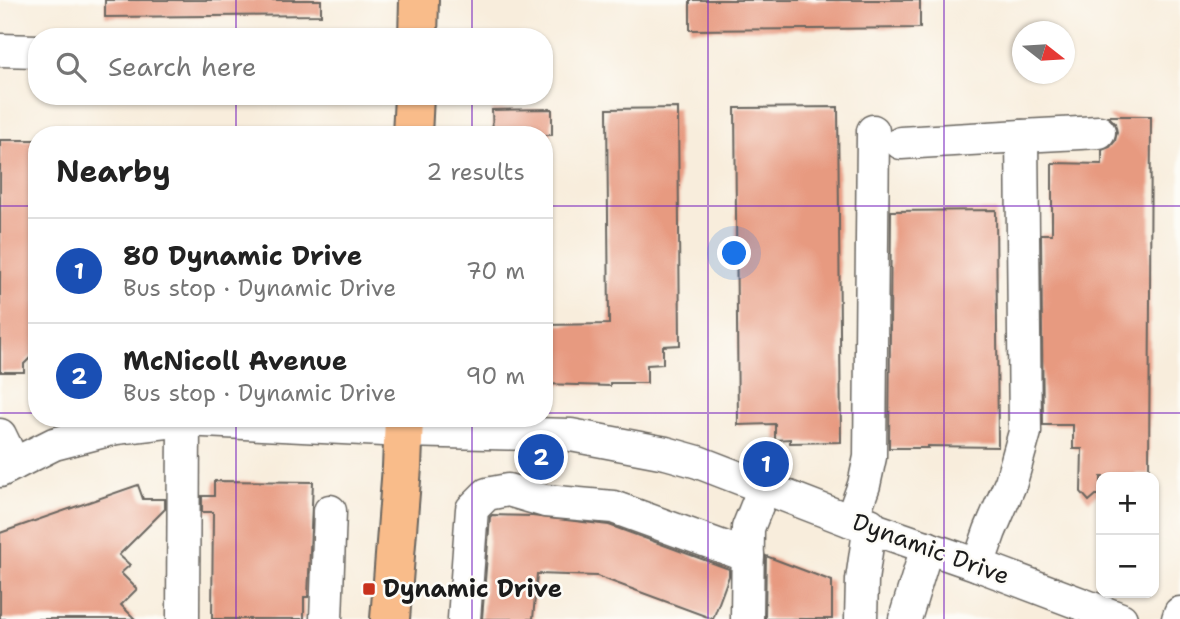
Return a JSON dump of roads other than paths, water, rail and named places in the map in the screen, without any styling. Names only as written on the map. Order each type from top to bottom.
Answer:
[{"type":"main road","points":[[418,28],[419,0]]},
{"type":"main road","points":[[412,126],[413,105]]},
{"type":"main road","points":[[390,619],[403,427]]},
{"type":"street","points":[[0,50],[28,51]]},
{"type":"street","points":[[861,619],[863,524],[870,457],[887,137],[1099,132]]},
{"type":"street","points":[[978,565],[1011,482],[1025,432],[1022,135]]},
{"type":"street","name":"Dynamic Drive","points":[[7,467],[54,444],[124,427]]},
{"type":"street","points":[[183,619],[184,427]]},
{"type":"street","name":"Dynamic Drive","points":[[437,427],[571,435],[666,453],[698,462],[1119,619]]},
{"type":"street","points":[[0,435],[7,467]]},
{"type":"street","points":[[747,619],[748,528],[764,488]]},
{"type":"street","points":[[464,619],[472,509],[488,494],[508,490],[545,501],[613,507],[748,556]]},
{"type":"street","points":[[326,619],[330,511]]},
{"type":"street","points":[[905,619],[927,547]]},
{"type":"street","points":[[1178,619],[1180,613]]},
{"type":"place","name":"McNicoll Avenue","points":[[541,457]]},
{"type":"place","name":"80 Dynamic Drive","points":[[766,464]]},
{"type":"place","name":"Dynamic Drive","points":[[369,589]]}]
